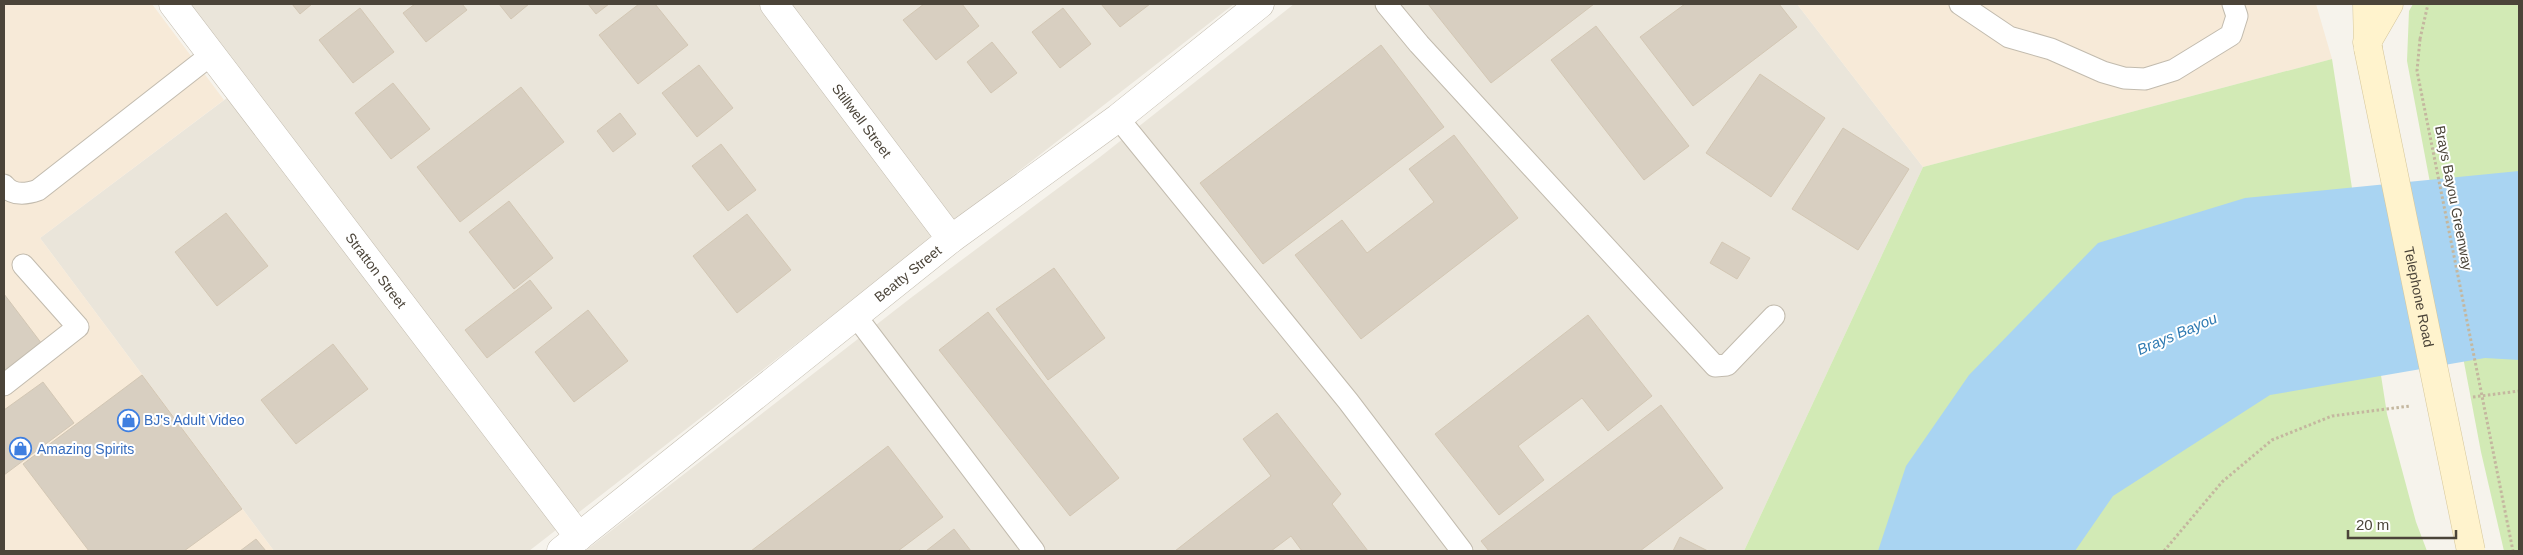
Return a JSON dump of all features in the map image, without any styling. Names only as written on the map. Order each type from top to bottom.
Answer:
[{"type":"main road","name":"Telephone Road","points":[[2350,4],[2368,45]]},
{"type":"main road","name":"Telephone Road","points":[[2367,4],[2368,45],[2471,551]]},
{"type":"main road","points":[[2368,45],[2389,4]]},
{"type":"street","name":"Stratton Street","points":[[173,4],[212,54],[570,544]]},
{"type":"street","name":"Stillwell Street","points":[[774,4],[951,239]]},
{"type":"street","name":"Beatty Street","points":[[570,544],[855,314],[951,239],[1118,118],[1260,4]]},
{"type":"lane","points":[[1386,4],[1419,44],[1715,366],[1727,365],[1774,316]]},
{"type":"lane","points":[[1960,4],[2009,37],[2051,49],[2103,72],[2124,78],[2145,79],[2174,70],[2231,35],[2237,16],[2233,4]]},
{"type":"lane","points":[[4,185],[7,190],[25,195],[38,190],[212,54]]},
{"type":"lane","points":[[1118,118],[1348,401],[1462,551]]},
{"type":"lane","points":[[4,385],[78,327],[23,265]]},
{"type":"lane","points":[[855,314],[1034,551]]},
{"type":"path","name":"Brays Bayou Greenway","points":[[2428,4],[2420,39],[2417,71],[2514,551]]},
{"type":"path","points":[[2470,398],[2519,391]]},
{"type":"path","points":[[2164,551],[2222,482],[2272,440],[2332,416],[2411,406]]},
{"type":"shaded area","points":[[4,4],[152,4],[224,100],[40,238],[274,551],[4,551]]},
{"type":"shaded area","points":[[186,4],[1234,4],[529,551],[274,551],[40,238],[247,83]]},
{"type":"shaded area","points":[[1294,4],[1797,4],[1923,167],[1744,551],[585,551],[912,297],[1100,157]]},
{"type":"shaded area","points":[[1797,4],[2316,4],[2332,59],[1923,167]]},
{"type":"green space","points":[[2413,4],[2519,4],[2519,551],[2504,551],[2481,452],[2407,61],[2409,11]]},
{"type":"green space","points":[[2332,59],[2387,414],[2416,522],[2427,551],[1744,551],[1923,167]]},
{"type":"water","name":"Brays Bayou","points":[[2519,171],[2519,360],[2485,358],[2270,395],[2113,496],[2075,551],[1878,551],[1906,466],[1969,375],[2098,243],[2245,198]]},
{"type":"building","points":[[292,4],[312,4],[300,14]]},
{"type":"building","points":[[415,4],[462,4],[467,10],[426,42],[403,13]]},
{"type":"building","points":[[499,4],[529,4],[511,19]]},
{"type":"building","points":[[588,4],[609,4],[596,14]]},
{"type":"building","points":[[639,4],[655,4],[688,45],[638,84],[599,35]]},
{"type":"building","points":[[924,4],[962,4],[979,26],[936,60],[903,20]]},
{"type":"building","points":[[1101,4],[1150,4],[1120,27]]},
{"type":"building","points":[[1428,4],[1594,4],[1491,83]]},
{"type":"building","points":[[1685,4],[1779,4],[1797,27],[1693,106],[1640,37]]},
{"type":"building","points":[[360,8],[394,52],[353,83],[319,40]]},
{"type":"building","points":[[1063,8],[1091,44],[1060,68],[1032,32]]},
{"type":"building","points":[[1596,26],[1689,146],[1644,180],[1551,60]]},
{"type":"building","points":[[992,42],[1017,73],[991,93],[967,62]]},
{"type":"building","points":[[1381,45],[1444,127],[1263,264],[1200,183]]},
{"type":"building","points":[[699,65],[733,108],[697,137],[662,93]]},
{"type":"building","points":[[1760,74],[1825,118],[1771,197],[1706,153]]},
{"type":"building","points":[[393,83],[430,129],[391,159],[355,113]]},
{"type":"building","points":[[521,87],[564,142],[460,222],[417,167]]},
{"type":"building","points":[[620,113],[636,134],[613,152],[597,131]]},
{"type":"building","points":[[1843,128],[1909,169],[1858,250],[1792,209]]},
{"type":"building","points":[[1454,135],[1518,218],[1361,339],[1295,255],[1342,220],[1367,253],[1434,202],[1409,169]]},
{"type":"building","points":[[721,144],[756,190],[728,211],[692,166]]},
{"type":"building","points":[[509,201],[553,258],[514,289],[469,232]]},
{"type":"building","points":[[226,213],[268,266],[217,306],[175,252]]},
{"type":"building","points":[[747,214],[791,270],[737,313],[693,256]]},
{"type":"building","points":[[1722,242],[1750,258],[1737,279],[1710,263]]},
{"type":"building","points":[[1054,268],[1105,338],[1048,380],[996,309]]},
{"type":"building","points":[[530,280],[552,308],[487,358],[465,330]]},
{"type":"building","points":[[4,294],[42,344],[4,373]]},
{"type":"building","points":[[588,310],[628,361],[574,402],[535,352]]},
{"type":"building","points":[[988,312],[1119,478],[1070,516],[939,350]]},
{"type":"building","points":[[1588,315],[1652,396],[1608,431],[1582,398],[1518,446],[1544,480],[1499,515],[1435,434]]},
{"type":"building","points":[[333,344],[368,389],[296,444],[261,400]]},
{"type":"building","name":"BJ's Adult Video","points":[[142,375],[242,509],[184,551],[89,551],[23,464]]},
{"type":"building","name":"Amazing Spirits","points":[[43,382],[74,423],[4,475],[4,410]]},
{"type":"building","points":[[1661,405],[1723,488],[1640,551],[1489,551],[1481,541]]},
{"type":"building","points":[[1277,413],[1341,494],[1332,504],[1368,551],[1302,551],[1291,536],[1271,551],[1175,551],[1271,476],[1243,439]]},
{"type":"building","points":[[888,446],[943,517],[898,551],[751,551]]},
{"type":"building","points":[[954,529],[971,551],[926,551]]},
{"type":"building","points":[[1680,537],[1708,551],[1673,551]]},
{"type":"building","points":[[256,539],[266,551],[240,551]]},
{"type":"place","name":"BJ's Adult Video","points":[[128,420]]},
{"type":"place","name":"Amazing Spirits","points":[[21,449]]}]
